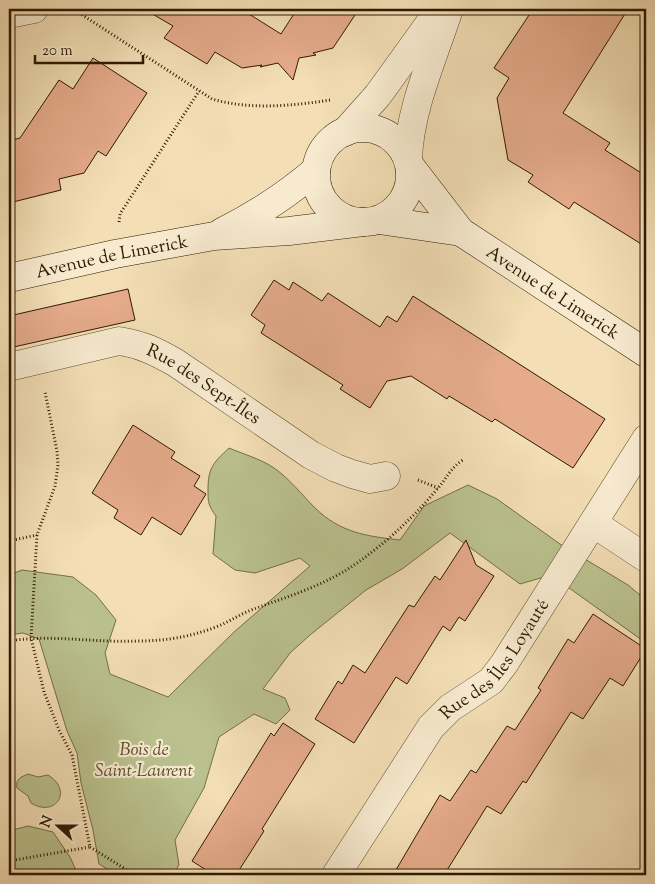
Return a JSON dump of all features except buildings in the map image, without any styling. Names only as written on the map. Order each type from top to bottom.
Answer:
[{"type":"street","points":[[9,14],[34,9]]},
{"type":"street","points":[[440,9],[378,95],[345,132],[331,141],[318,161],[316,170],[322,199],[333,211],[345,219],[371,221],[391,213],[402,201],[408,190],[410,164],[408,142],[416,110],[449,9]]},
{"type":"street","points":[[345,132],[369,128],[378,130],[392,138],[400,146],[410,164]]},
{"type":"street","name":"Avenue de Limerick","points":[[410,164],[461,232],[646,354]]},
{"type":"street","name":"Avenue de Limerick","points":[[214,236],[248,220],[316,170]]},
{"type":"street","name":"Avenue de Limerick","points":[[9,278],[115,254],[214,236],[289,231],[371,221],[461,232]]},
{"type":"street","name":"Rue des Sept-Îles","points":[[9,367],[119,341],[134,343],[153,350],[176,364],[311,455],[352,474],[370,479],[386,476]]},
{"type":"street","name":"Rue des Îles Loyauté","points":[[336,875],[431,727],[450,708],[491,681],[504,664],[646,439]]},
{"type":"street","points":[[593,523],[646,558]]},
{"type":"path","points":[[73,9],[212,99],[241,104],[299,105],[330,100]]},
{"type":"path","points":[[115,254],[120,214],[199,91]]},
{"type":"path","points":[[38,360],[57,451],[58,465],[55,486],[37,535],[30,638],[44,692],[59,730],[72,755],[90,846]]},
{"type":"path","points":[[9,641],[30,638],[136,642],[175,639],[216,627],[251,610],[305,592],[356,564],[397,532],[438,488],[454,466],[463,460]]},
{"type":"path","points":[[9,541],[37,535]]},
{"type":"path","points":[[9,861],[90,846],[135,875]]},
{"type":"green space","name":"Bois de Saint-Laurent","points":[[229,448],[258,459],[280,472],[315,508],[334,523],[354,532],[376,537],[400,540],[424,506],[468,485],[497,499],[560,544],[628,585],[646,600],[646,643],[551,575],[520,584],[450,533],[402,569],[366,590],[290,653],[263,689],[285,698],[290,710],[276,724],[254,714],[219,737],[204,788],[175,840],[179,865],[173,875],[117,875],[99,864],[93,830],[81,783],[77,753],[67,731],[39,639],[23,633],[9,635],[9,575],[22,570],[73,577],[96,595],[116,620],[105,653],[110,674],[168,697],[234,632],[310,566],[300,558],[255,573],[235,570],[213,554],[216,516],[208,501],[209,476],[215,462]]},
{"type":"green space","points":[[28,774],[38,777],[48,775],[56,781],[60,788],[60,795],[54,805],[40,807],[31,803],[28,796],[17,788],[19,779]]},
{"type":"green space","points":[[28,826],[53,832],[70,857],[78,875],[9,875],[9,831]]}]
